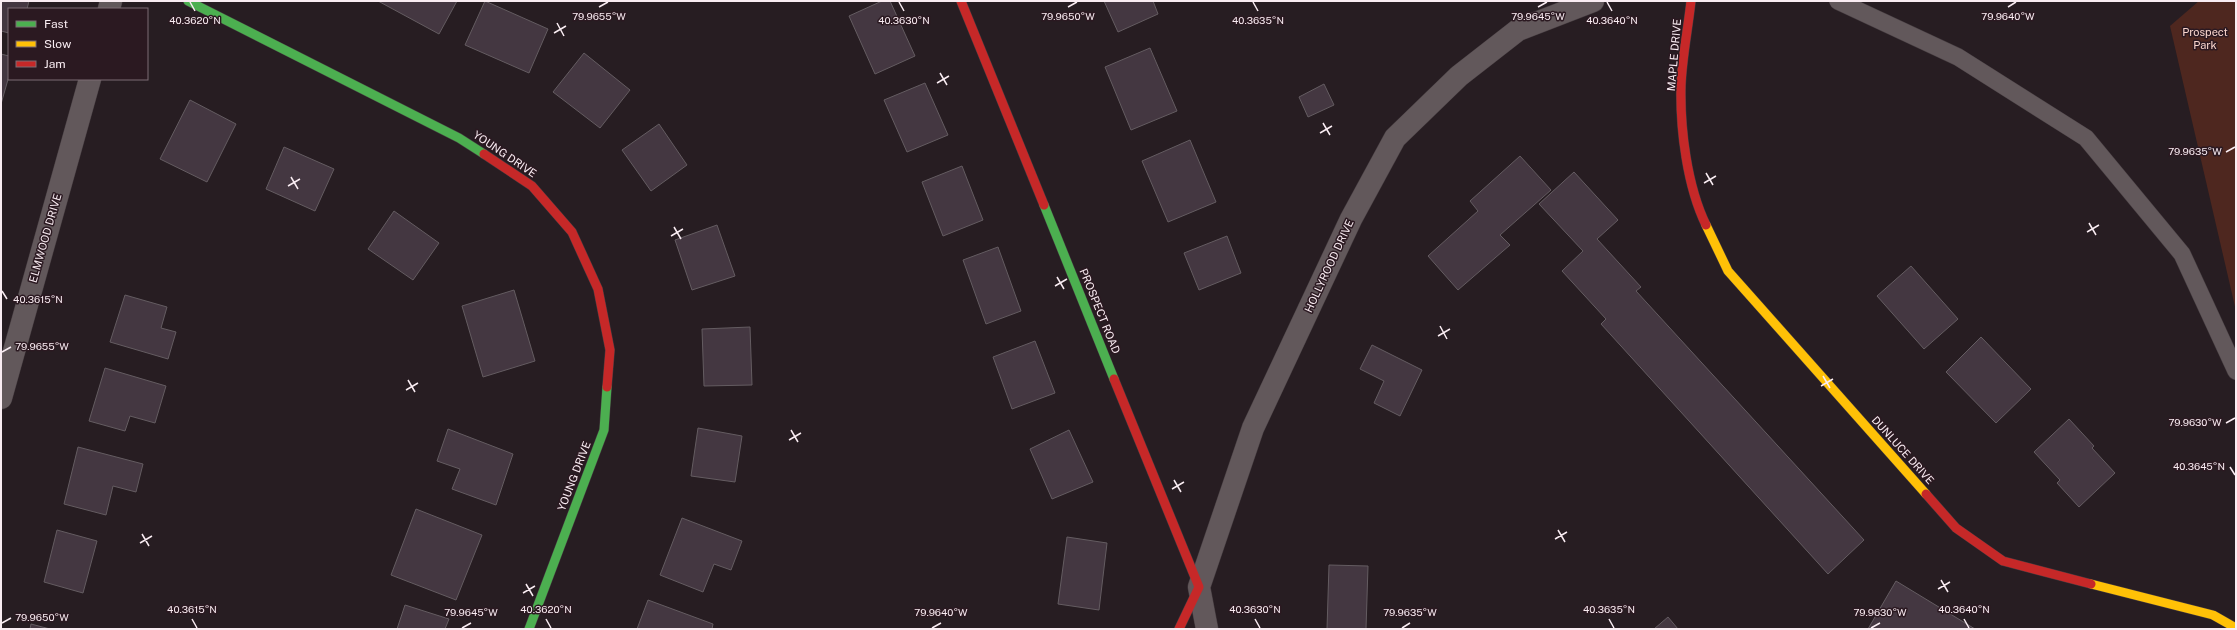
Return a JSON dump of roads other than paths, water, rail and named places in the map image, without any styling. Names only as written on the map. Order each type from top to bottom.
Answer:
[{"type":"street","name":"YOUNG DRIVE","points":[[188,1],[459,138],[532,186],[572,232],[598,289],[610,350],[604,430],[529,629]]},
{"type":"street","name":"PROSPECT ROAD","points":[[961,1],[1199,586]]},
{"type":"street","name":"HOLLYROOD DRIVE","points":[[1207,629],[1199,586],[1253,428],[1351,219],[1395,138],[1459,76],[1518,30],[1593,1]]},
{"type":"street","name":"MAPLE DRIVE","points":[[1683,135],[1681,86],[1691,1]]},
{"type":"street","name":"ELMWOOD DRIVE","points":[[1,398],[90,80]]},
{"type":"street","name":"DUNLUCE DRIVE","points":[[1683,135],[1698,207],[1728,270],[1956,528],[2003,561],[2213,615],[2236,628]]},
{"type":"street","points":[[1179,629],[1199,586]]},
{"type":"lane","points":[[1838,1],[1958,57],[2086,138],[2182,254],[2236,371]]},
{"type":"park label","name":"Prospect Park","points":[[2205,38]]}]
